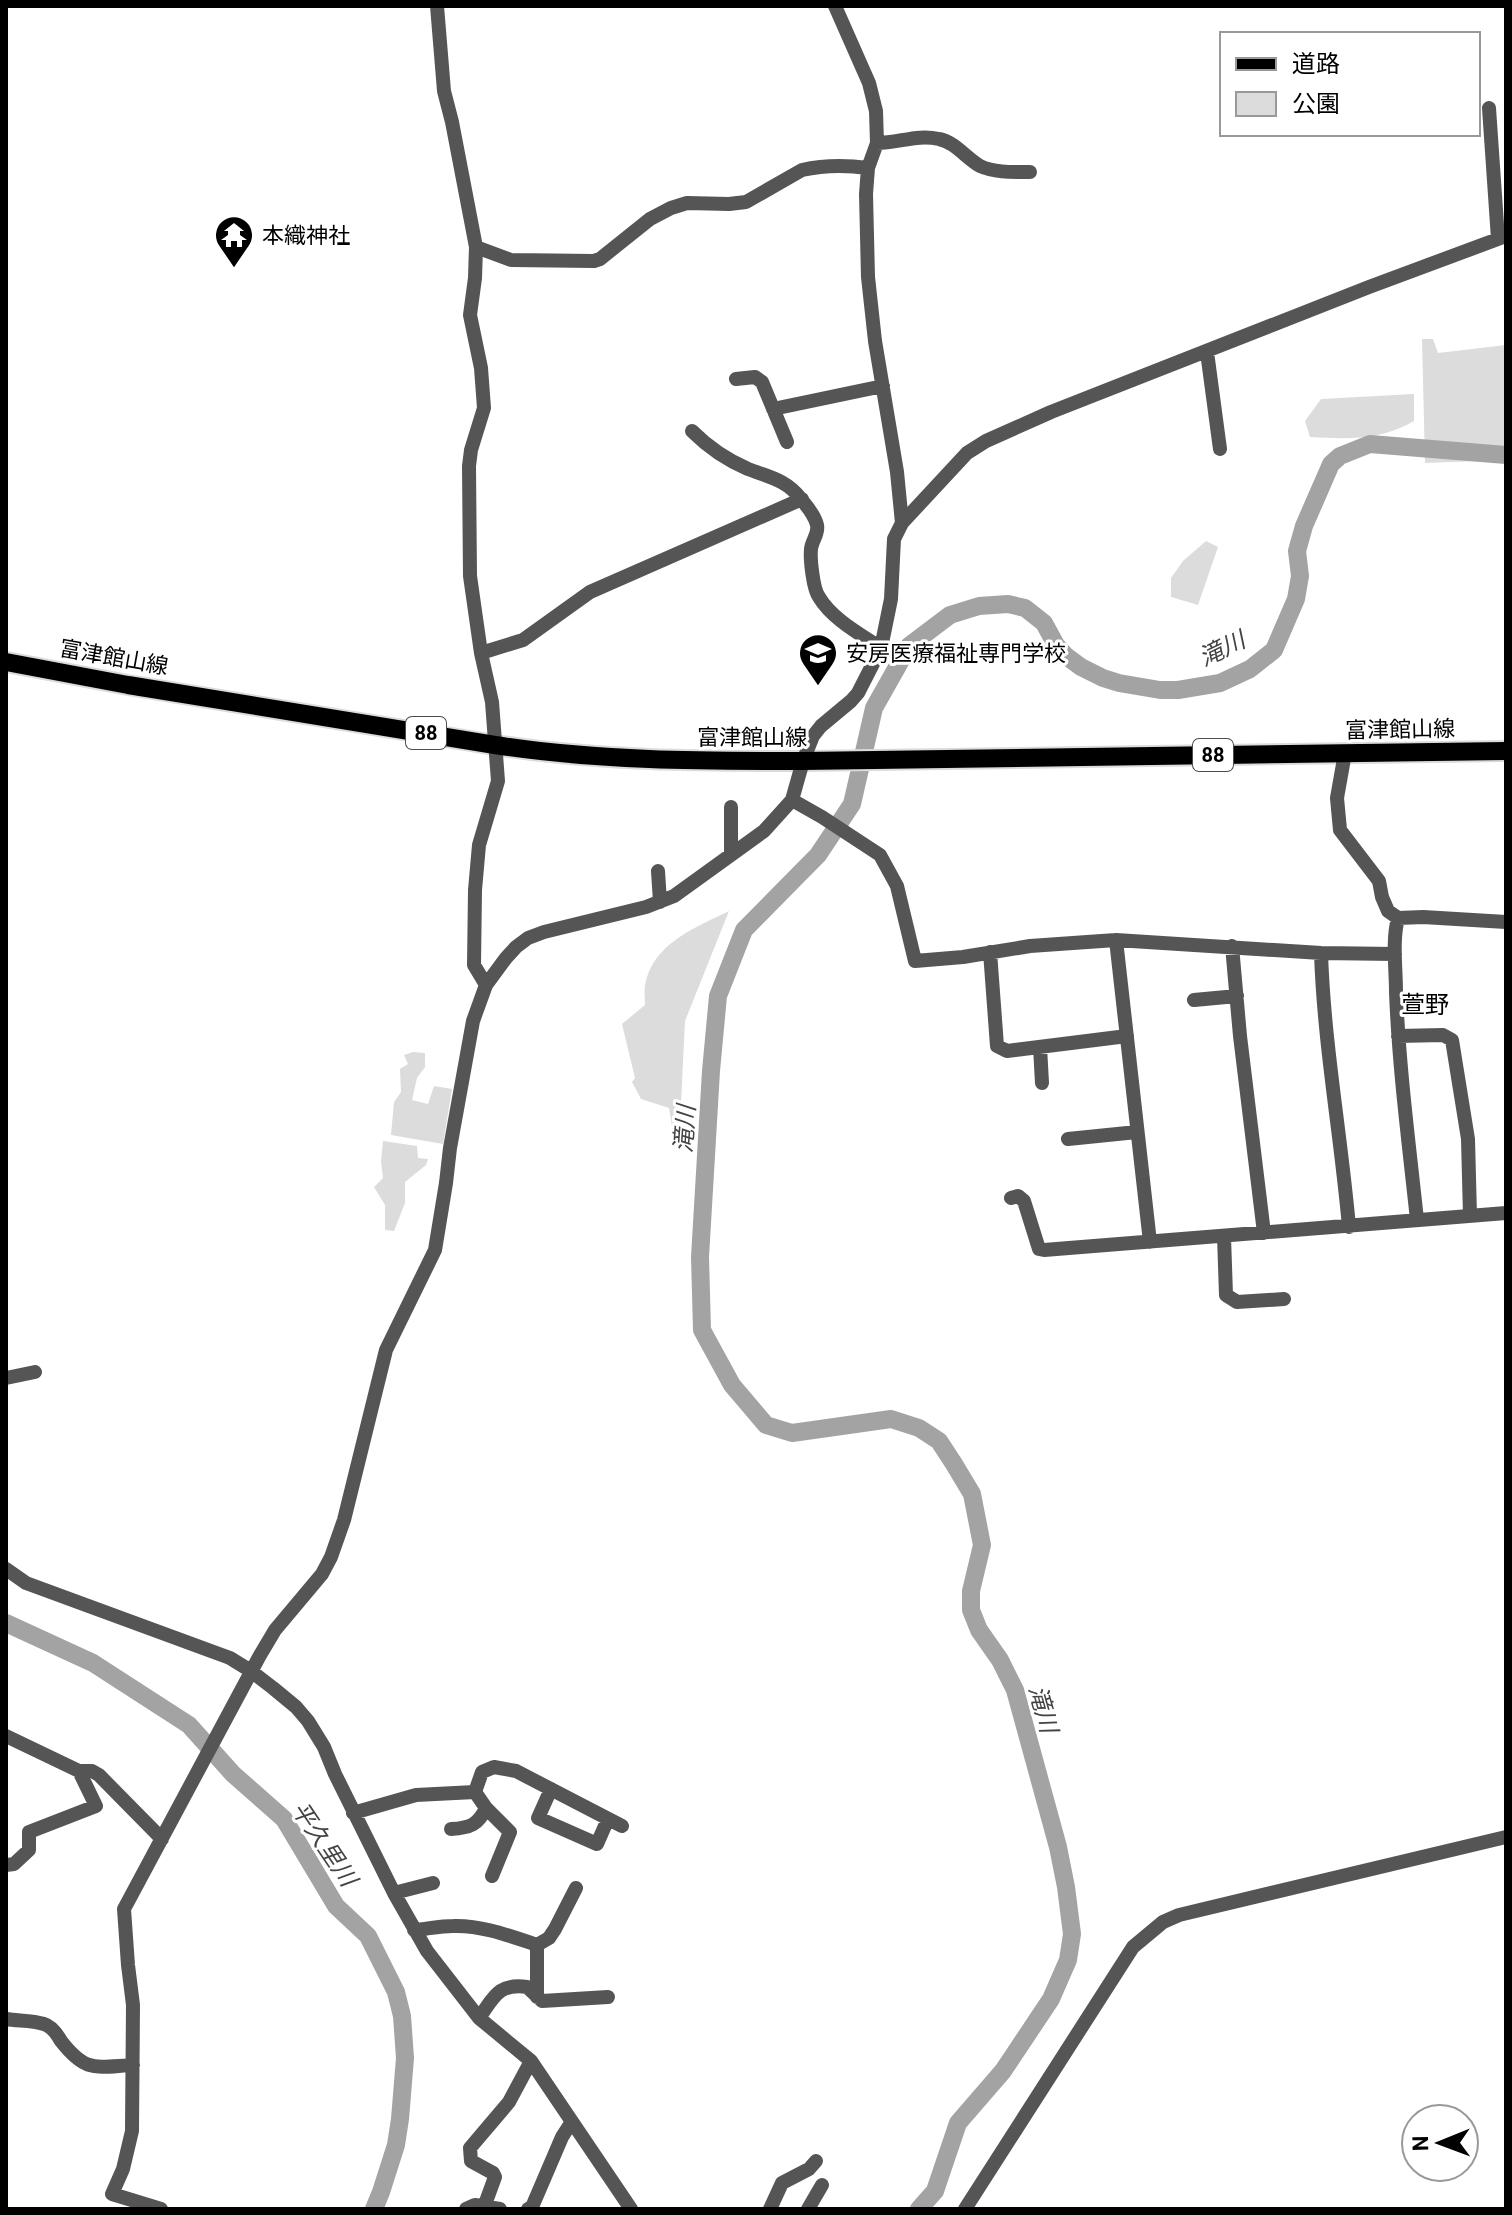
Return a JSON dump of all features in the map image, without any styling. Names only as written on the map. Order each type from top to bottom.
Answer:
[{"type":"main road","name":"富津館山線","points":[[6,662],[495,745],[600,758],[803,761],[1506,751]]},
{"type":"street","points":[[437,6],[444,91],[476,247],[470,315],[481,368],[484,408],[469,466],[470,576],[481,653],[492,702],[498,781],[479,845],[475,890],[474,965],[486,985]]},
{"type":"street","points":[[835,6],[869,83],[876,111],[877,143],[868,168],[866,194],[868,277],[902,523]]},
{"type":"street","points":[[161,2209],[112,2194],[123,2169],[132,2131],[133,2005],[124,1909],[275,1630],[322,1574],[331,1557],[344,1520],[386,1350],[435,1250],[473,1021],[486,985],[506,958],[528,938],[559,927],[660,902],[685,888],[764,831],[792,800],[813,736],[858,693],[881,648],[891,599],[894,539],[902,523],[967,453],[986,441],[1051,412],[1502,238],[1489,108]]},
{"type":"street","points":[[877,143],[921,136],[938,138],[990,170],[1030,172]]},
{"type":"street","points":[[476,247],[511,260],[594,261],[650,219],[671,208],[687,203],[746,202],[802,170],[846,165],[868,168]]},
{"type":"street","points":[[1207,352],[1220,449]]},
{"type":"street","points":[[736,379],[755,377],[762,382],[787,442]]},
{"type":"street","points":[[773,409],[883,386]]},
{"type":"street","points":[[692,431],[713,450],[792,487],[818,527],[811,552],[819,599],[842,621],[881,648]]},
{"type":"street","points":[[481,653],[523,640],[590,592],[802,499]]},
{"type":"street","points":[[1345,753],[1337,798],[1340,830],[1379,881],[1388,911],[1398,918],[1506,922]]},
{"type":"street","points":[[792,800],[880,855],[897,886],[915,961],[1030,946],[1116,940],[1321,953],[1395,954]]},
{"type":"street","points":[[731,807],[731,855]]},
{"type":"street","points":[[658,871],[660,902]]},
{"type":"street","points":[[1398,918],[1395,954],[1398,1036],[1417,1220]]},
{"type":"street","points":[[1116,940],[1150,1242]]},
{"type":"street","points":[[1232,946],[1264,1233]]},
{"type":"street","points":[[990,952],[997,1046],[1007,1051],[1127,1036]]},
{"type":"street","points":[[1321,953],[1323,1010],[1349,1227]]},
{"type":"street","points":[[1194,1000],[1237,996]]},
{"type":"street","points":[[1398,1036],[1443,1035],[1452,1040],[1468,1139],[1470,1216]]},
{"type":"street","points":[[1040,1047],[1042,1083]]},
{"type":"street","points":[[1068,1139],[1137,1132]]},
{"type":"street","points":[[1011,1198],[1018,1196],[1024,1201],[1039,1249],[1506,1213]]},
{"type":"street","points":[[1224,1236],[1226,1295],[1237,1302],[1284,1299]]},
{"type":"street","points":[[6,1378],[35,1372]]},
{"type":"street","points":[[6,1569],[26,1583],[230,1658],[296,1707],[317,1733],[353,1813],[414,1930],[479,2018],[531,2061],[631,2209]]},
{"type":"street","points":[[6,1736],[79,1771],[92,1771],[99,1775],[162,1839]]},
{"type":"street","points":[[475,1792],[482,1772],[494,1767],[516,1771],[622,1826]]},
{"type":"street","points":[[6,1865],[14,1864],[29,1850],[29,1832],[96,1806],[79,1771]]},
{"type":"street","points":[[551,1789],[538,1818],[597,1844],[608,1819]]},
{"type":"street","points":[[353,1813],[416,1795],[475,1792]]},
{"type":"street","points":[[475,1792],[510,1832],[492,1876]]},
{"type":"street","points":[[451,1829],[468,1828],[479,1822],[486,1808]]},
{"type":"street","points":[[965,2209],[1133,1947],[1163,1922],[1179,1915],[1506,1837]]},
{"type":"street","points":[[394,1893],[433,1883]]},
{"type":"street","points":[[414,1930],[473,1927],[537,1945],[549,1938],[576,1888]]},
{"type":"street","points":[[537,1945],[537,1997]]},
{"type":"street","points":[[479,2018],[499,1990],[507,1986],[527,1987],[542,2001],[608,1997]]},
{"type":"street","points":[[6,2019],[45,2024],[82,2063],[95,2067],[133,2065]]},
{"type":"street","points":[[466,2209],[475,2205],[492,2208],[495,2177],[471,2161],[470,2148],[509,2102],[531,2061]]},
{"type":"street","points":[[532,2208],[571,2123]]},
{"type":"street","points":[[772,2208],[782,2183],[809,2169],[816,2161]]},
{"type":"street","points":[[808,2209],[822,2185]]},
{"type":"green space","points":[[1422,339],[1433,339],[1438,353],[1506,345],[1506,460],[1425,463]]},
{"type":"green space","points":[[1414,394],[1414,421],[1401,428],[1363,437],[1310,437],[1305,421],[1321,399]]},
{"type":"green space","points":[[1206,541],[1218,547],[1198,605],[1171,597],[1171,578],[1183,561]]},
{"type":"green space","points":[[729,911],[685,1021],[680,1124],[672,1126],[669,1108],[641,1099],[632,1082],[635,1078],[622,1024],[645,1005],[645,985],[650,970],[666,948],[690,931]]},
{"type":"green space","points":[[425,1053],[425,1067],[417,1078],[412,1100],[428,1104],[434,1086],[452,1089],[443,1144],[391,1135],[394,1102],[401,1092],[400,1069],[408,1064],[404,1055]]},
{"type":"green space","points":[[383,1141],[417,1146],[418,1158],[428,1159],[426,1165],[405,1182],[405,1203],[394,1231],[385,1230],[385,1205],[374,1187],[383,1178]]},
{"type":"waterway","name":"滝川","points":[[919,2209],[935,2191],[958,2123],[1003,2071],[1051,1999],[1068,1960],[1072,1934],[1066,1887],[1015,1690],[1000,1660],[979,1630],[971,1610],[971,1591],[982,1545],[972,1494],[939,1441],[919,1428],[891,1419],[792,1433],[766,1425],[732,1385],[702,1330],[700,1257],[718,996],[744,930],[818,855],[852,804],[874,708],[909,646],[950,615],[979,606],[1008,604],[1025,608],[1044,623],[1066,656],[1103,678],[1160,690],[1220,683],[1250,669],[1274,650],[1296,599],[1300,576],[1297,551],[1304,526],[1331,464],[1340,456],[1370,444],[1506,455]]},
{"type":"waterway","name":"平久里川","points":[[6,1623],[93,1663],[189,1725],[233,1774],[284,1819],[336,1906],[368,1936],[396,1992],[402,2016],[405,2058],[396,2145],[374,2209]]},
{"type":"place","name":"本織神社","points":[[234,269]]},
{"type":"place","name":"安房医療福祉専門学校","points":[[818,687]]},
{"type":"district","name":"萱野","points":[[1425,1005]]}]
